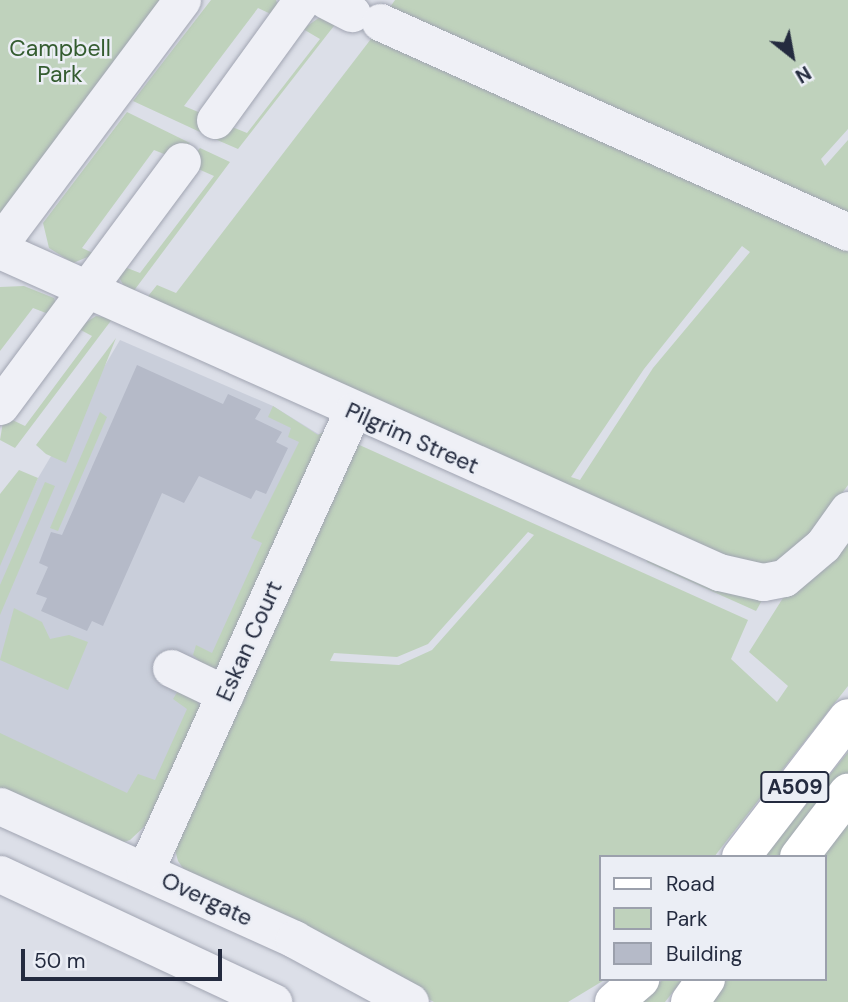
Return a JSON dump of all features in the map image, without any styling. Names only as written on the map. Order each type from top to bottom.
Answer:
[{"type":"main road","name":"A509","points":[[743,855],[848,718]]},
{"type":"main road","name":"A509","points":[[801,855],[848,793]]},
{"type":"main road","points":[[614,1002],[638,981]]},
{"type":"main road","points":[[690,1002],[705,981]]},
{"type":"street","points":[[0,243],[182,0]]},
{"type":"street","points":[[215,120],[302,0]]},
{"type":"street","points":[[353,12],[848,232]]},
{"type":"street","points":[[0,406],[90,291],[182,161]]},
{"type":"street","name":"Pilgrim Street","points":[[0,250],[352,412],[740,579],[785,578],[823,545],[848,510]]},
{"type":"street","name":"Eskan Court","points":[[145,871],[352,412]]},
{"type":"street","points":[[171,668],[225,694]]},
{"type":"street","name":"Overgate","points":[[0,806],[294,939],[410,1002]]},
{"type":"street","points":[[0,874],[273,1002]]},
{"type":"shaded area","points":[[120,340],[273,406],[328,440],[148,820],[0,744],[0,561],[38,478]]},
{"type":"green space","name":"Campbell Park","points":[[0,0],[182,0],[0,243]]},
{"type":"green space","points":[[211,0],[276,0],[278,6],[277,17],[258,8],[184,106],[210,117],[200,132],[133,101]]},
{"type":"green space","points":[[395,0],[848,0],[848,129],[821,159],[825,166],[848,140],[848,219],[388,10]]},
{"type":"green space","points":[[320,17],[337,22],[238,149],[208,136],[220,122],[247,133],[320,39],[303,29]]},
{"type":"green space","points":[[374,35],[848,248],[848,485],[811,536],[773,565],[743,565],[145,300],[157,285],[176,293]],"holes":[[[742,246],[750,252],[653,368],[580,480],[571,477],[644,369]]]},
{"type":"green space","points":[[127,112],[190,143],[179,160],[154,150],[82,248],[95,254],[73,263],[49,248],[43,223]]},
{"type":"green space","points":[[200,148],[230,162],[130,296],[118,276],[122,266],[140,273],[214,176],[187,164]]},
{"type":"green space","points":[[24,286],[54,298],[56,304],[51,315],[33,308],[0,351],[0,287]]},
{"type":"green space","points":[[96,316],[113,318],[15,448],[0,440],[4,416],[25,426],[92,336],[77,328]]},
{"type":"green space","points":[[116,338],[66,463],[46,454],[36,445]]},
{"type":"green space","points":[[273,406],[318,435],[325,431],[221,668],[210,671],[193,655],[196,645],[212,653],[262,543],[251,538],[299,442],[288,437],[291,428],[268,417]]},
{"type":"green space","points":[[100,412],[107,417],[58,531],[50,528]]},
{"type":"green space","points":[[355,443],[748,620],[731,659],[777,702],[788,686],[749,652],[788,590],[848,533],[848,686],[716,855],[600,855],[600,981],[603,981],[568,1002],[434,1002],[187,874],[178,861],[174,846]],"holes":[[[528,532],[534,535],[432,650],[399,665],[330,661],[334,653],[397,657],[428,644]]]},
{"type":"green space","points":[[19,470],[38,478],[0,566],[0,494]]},
{"type":"green space","points":[[45,482],[55,486],[0,615],[0,585]]},
{"type":"green space","points":[[645,555],[765,595],[756,611],[647,562]]},
{"type":"green space","points":[[14,608],[42,622],[50,639],[69,635],[88,642],[68,690],[0,660]]},
{"type":"green space","points":[[179,689],[192,691],[201,708],[146,825],[130,840],[121,843],[0,793],[0,733],[127,793],[138,774],[155,780],[187,709],[173,699]]},
{"type":"green space","points":[[848,752],[848,777],[785,855],[766,855]]},
{"type":"green space","points":[[848,792],[848,1002],[694,1002],[705,981],[827,981],[827,855],[801,855]]},
{"type":"green space","points":[[661,981],[681,981],[665,1002],[641,1002]]},
{"type":"building","points":[[137,365],[223,404],[228,394],[261,409],[255,419],[282,432],[276,442],[288,448],[266,494],[256,490],[251,499],[199,476],[184,503],[162,493],[103,626],[92,621],[87,631],[41,611],[47,598],[36,594],[48,567],[39,563],[51,532],[62,535]]}]
